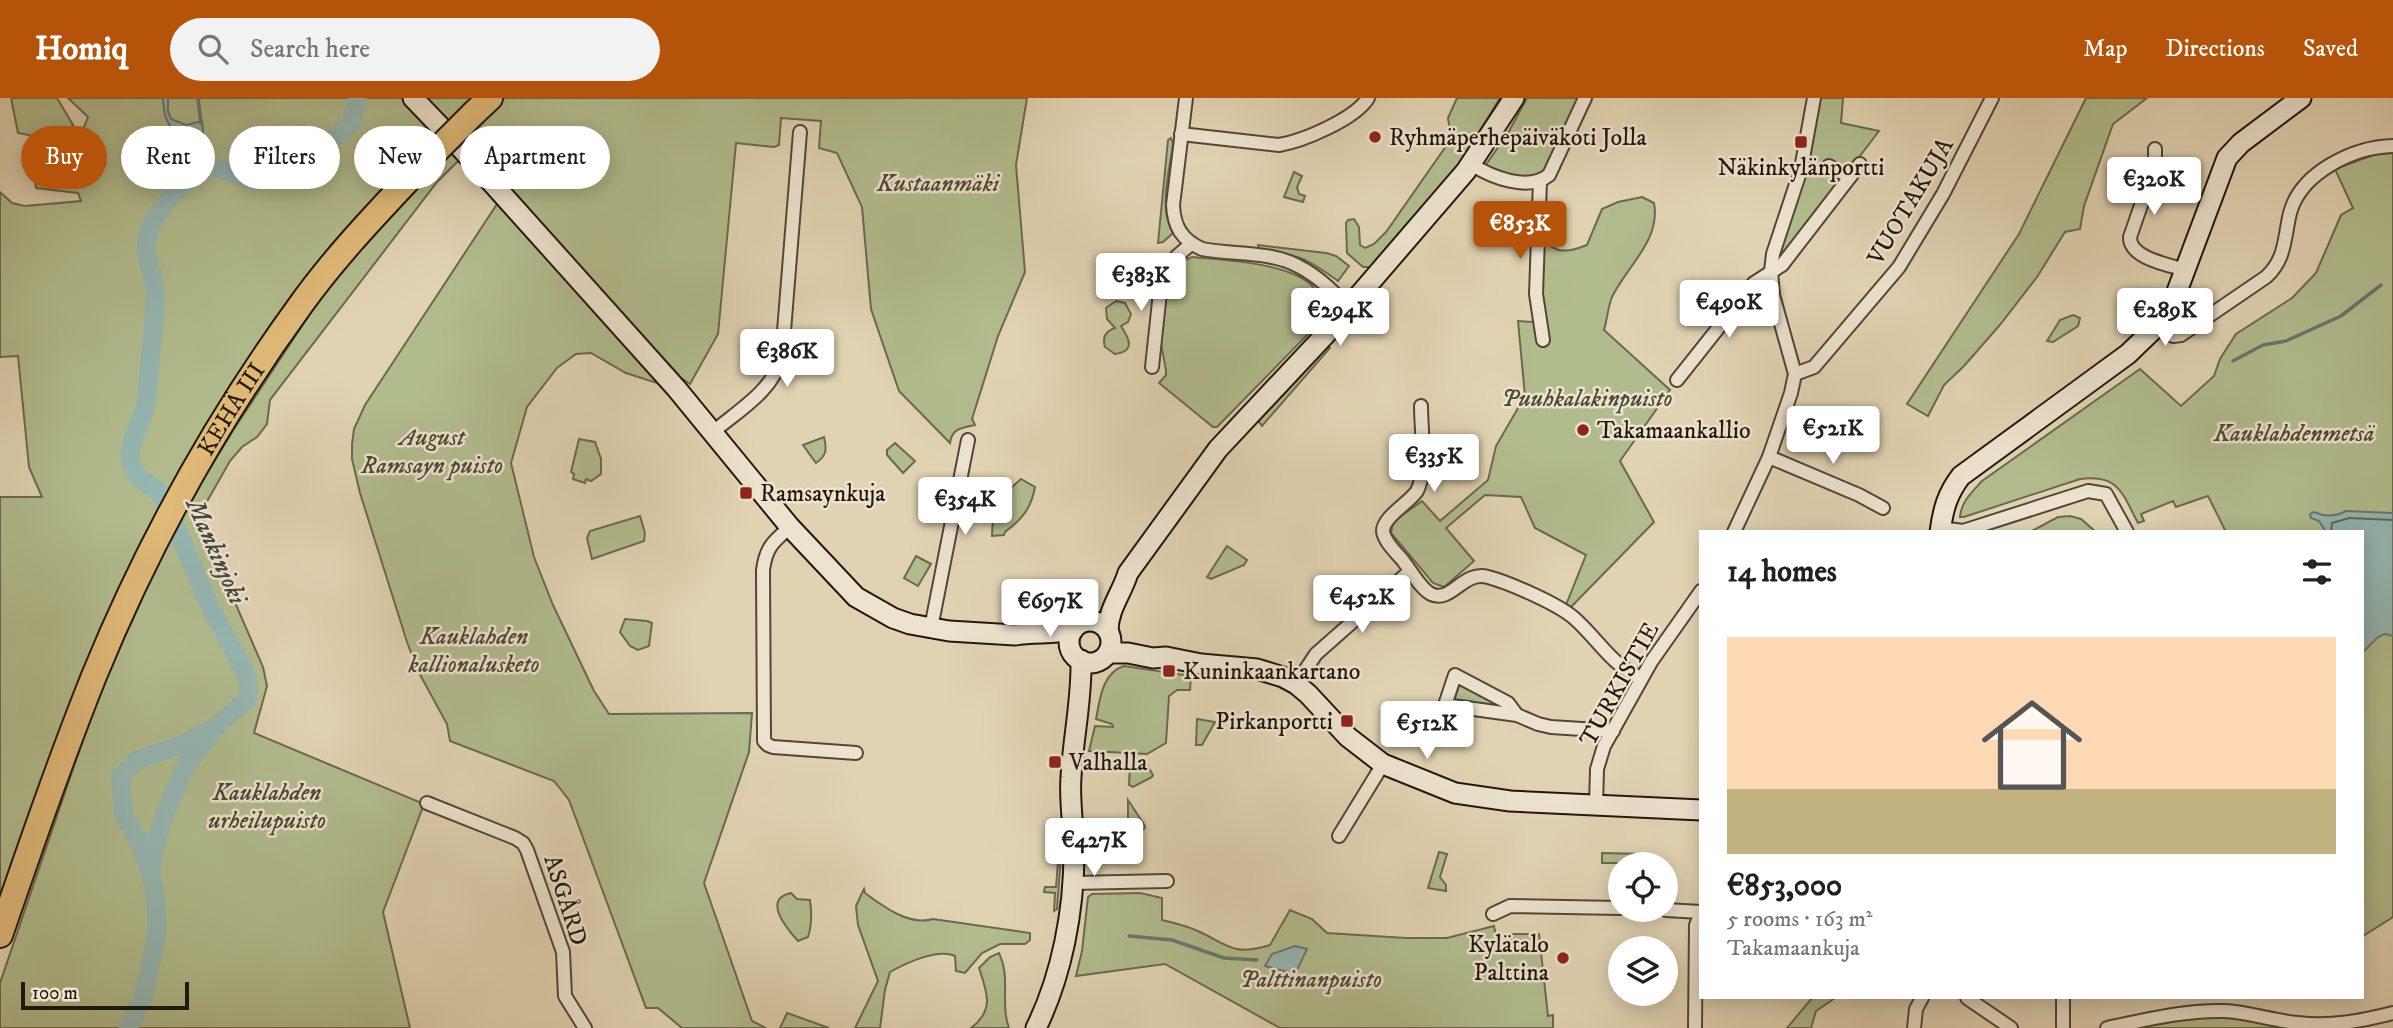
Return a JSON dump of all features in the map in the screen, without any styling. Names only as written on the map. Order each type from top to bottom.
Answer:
[{"type":"highway","name":"KEHÄ III","points":[[0,935],[59,766],[95,674],[133,588],[193,472],[251,376],[303,301],[366,225],[483,105]]},
{"type":"street","points":[[413,98],[713,432],[790,527],[856,597],[893,618],[931,628],[1015,635],[1053,634],[1100,624],[1090,693],[1079,716],[1070,781],[1073,883],[1066,931],[1058,967],[1036,1028]]},
{"type":"street","points":[[1186,98],[1174,216],[1180,232],[1191,244],[1202,249],[1277,259],[1298,266],[1334,292],[1349,307]]},
{"type":"street","points":[[1096,649],[1128,573],[1218,449],[1349,307],[1471,164],[1514,98]]},
{"type":"street","points":[[1471,164],[1481,171],[1510,180],[1529,183],[1541,180],[1549,175],[1585,98]]},
{"type":"street","points":[[1735,530],[1769,457],[1795,373],[1773,295],[1771,271],[1773,254],[1804,160],[1814,98]]},
{"type":"street","name":"VUOTAKUJA","points":[[1795,373],[1814,367],[1899,267],[1943,194],[1992,98]]},
{"type":"street","points":[[1940,530],[1949,494],[1961,477],[2128,354],[2156,327],[2176,295],[2222,166],[2241,143],[2290,101]]},
{"type":"street","points":[[1181,134],[1279,145],[1332,125],[1365,102]]},
{"type":"street","points":[[713,432],[768,385],[779,369],[800,132]]},
{"type":"street","points":[[2156,327],[2173,336],[2180,335],[2266,278],[2282,256],[2290,214],[2302,190],[2325,170],[2351,153],[2393,146]]},
{"type":"street","points":[[2155,149],[2155,165],[2129,243],[2136,253],[2186,270]]},
{"type":"street","points":[[1677,380],[1754,283],[1782,265],[1860,164]]},
{"type":"street","points":[[1829,166],[1850,177]]},
{"type":"street","points":[[1541,180],[1536,294],[1543,340]]},
{"type":"street","points":[[1152,367],[1161,282],[1177,256],[1191,244]]},
{"type":"street","points":[[1421,406],[1421,477],[1417,490],[1387,521],[1383,530],[1385,538],[1410,571],[1430,594],[1439,596],[1446,596],[1466,579],[1486,576],[1543,600],[1575,619],[1618,665],[1641,678]]},
{"type":"street","points":[[931,628],[968,440]]},
{"type":"street","points":[[1769,457],[1883,508]]},
{"type":"street","points":[[1966,530],[2078,493],[2098,492],[2106,494],[2126,530]]},
{"type":"street","points":[[790,527],[769,547],[763,570],[764,741],[774,747],[856,753]]},
{"type":"street","points":[[1296,684],[1315,654],[1410,571]]},
{"type":"street","points":[[1096,649],[1070,640],[1117,579],[1128,573]]},
{"type":"street","name":"TURKISTIE","points":[[1596,805],[1597,769],[1604,746],[1662,644],[1699,594]]},
{"type":"street","points":[[1015,635],[1025,641],[1062,647],[1153,658],[1166,657],[1265,671],[1296,684],[1348,737],[1383,764],[1455,793],[1510,801],[1699,810]]},
{"type":"street","points":[[1517,715],[1508,703],[1455,675],[1445,705],[1517,715],[1551,727],[1613,732]]},
{"type":"street","points":[[1339,836],[1383,764]]},
{"type":"street","name":"ASGÅRD","points":[[427,803],[523,843],[563,952],[565,996],[585,1028]]},
{"type":"street","points":[[1073,883],[1167,881]]},
{"type":"street","points":[[1493,914],[1510,906],[1608,908]]},
{"type":"street","points":[[1678,911],[1699,912]]},
{"type":"street","points":[[1695,1028],[1696,925],[1699,917]]},
{"type":"street","points":[[1914,1028],[1916,1009],[1921,999]]},
{"type":"street","points":[[1968,999],[2011,1028]]},
{"type":"street","points":[[2063,999],[2063,1028]]},
{"type":"street","points":[[2219,999],[2221,1011]]},
{"type":"street","points":[[2107,1028],[2150,1019],[2221,1011],[2321,1025],[2344,1024],[2393,1013]]},
{"type":"green space","points":[[11,98],[57,98],[73,125],[21,126],[21,134],[18,133]]},
{"type":"green space","points":[[68,98],[404,98],[434,126],[354,126],[354,189],[396,189],[201,441],[0,905],[0,497],[42,497],[29,467],[18,356],[0,357],[0,192],[12,203],[25,206],[81,201],[78,193],[44,189],[107,189],[107,126],[84,126],[88,117]]},
{"type":"green space","points":[[425,98],[477,98],[449,126]]},
{"type":"green space","name":"Kustaanmäki","points":[[504,98],[1027,98],[1016,165],[1025,272],[998,336],[972,419],[975,425],[955,432],[950,443],[899,391],[871,309],[862,207],[837,153],[819,148],[821,121],[781,118],[779,145],[774,147],[736,143],[718,334],[690,384],[672,372],[508,189],[610,189],[610,126],[475,126]]},
{"type":"green space","points":[[1457,98],[1500,98],[1457,168],[1372,267],[1363,267],[1347,253],[1346,223],[1354,219],[1359,227],[1360,245],[1365,248],[1374,244],[1386,232],[1451,139],[1448,118]]},
{"type":"green space","points":[[1527,98],[1580,98],[1548,170],[1525,177],[1485,166],[1508,133]]},
{"type":"green space","points":[[1819,98],[1843,98],[1841,123],[1879,131],[1850,169],[1826,160],[1822,167],[1841,179],[1780,260],[1784,235],[1807,168]]},
{"type":"green space","points":[[2086,98],[2147,98],[2113,124],[2084,206],[2080,229],[2065,232],[2037,277],[1999,326],[1944,385],[1928,416],[1907,404],[2019,234]]},
{"type":"green space","points":[[1171,138],[1173,143],[1166,212],[1173,233],[1158,243],[1168,140]]},
{"type":"green space","points":[[452,147],[460,156],[460,161],[446,173],[446,153]]},
{"type":"green space","name":"Kauklahdenmetsä","points":[[2393,153],[2393,917],[2364,935],[2364,530],[2225,530],[2208,496],[2176,507],[2173,501],[2141,514],[2144,521],[2138,523],[2118,488],[2093,478],[2080,479],[1960,517],[1965,502],[1982,481],[2140,369],[2181,406],[2214,376],[2220,359],[2236,334],[2292,298],[2316,273],[2341,215],[2353,208],[2335,169],[2376,154]]},
{"type":"green space","points":[[1294,172],[1302,176],[1297,187],[1299,194],[1305,196],[1303,202],[1284,197]]},
{"type":"green space","name":"Kauklahden urheilupuisto","points":[[413,189],[432,189],[270,400],[267,424],[257,437],[242,447],[230,461],[201,512],[217,561],[263,667],[267,686],[254,733],[424,804],[383,912],[410,1028],[0,1028],[0,983],[74,766],[102,687],[172,530],[234,429],[323,294]]},
{"type":"green space","name":"Puuhkalakinpuisto","points":[[1642,197],[1654,203],[1652,229],[1648,241],[1612,297],[1604,330],[1670,390],[1620,461],[1654,522],[1571,607],[1566,605],[1586,555],[1535,528],[1521,497],[1485,495],[1446,528],[1474,561],[1444,587],[1433,583],[1391,533],[1393,522],[1422,501],[1440,521],[1488,480],[1496,446],[1525,396],[1518,321],[1533,322],[1533,235],[1558,250],[1587,245],[1602,209],[1618,202]]},
{"type":"green space","name":"August Ramsayn puisto","points":[[499,201],[663,385],[626,373],[591,353],[576,354],[557,368],[527,407],[511,463],[534,557],[553,605],[594,691],[609,714],[752,713],[749,752],[704,883],[752,1021],[766,1028],[682,1028],[658,1008],[646,1008],[569,800],[554,781],[450,741],[447,724],[418,671],[407,642],[360,493],[352,459],[354,429],[365,405]]},
{"type":"green space","points":[[1258,245],[1326,253],[1336,256],[1349,266],[1338,281],[1302,258],[1259,250]]},
{"type":"green space","points":[[1192,257],[1257,264],[1281,270],[1301,278],[1316,290],[1321,306],[1314,328],[1217,427],[1213,427],[1159,383],[1166,375],[1161,344],[1168,283],[1181,262]]},
{"type":"green space","points":[[1116,301],[1125,303],[1131,314],[1128,322],[1121,326],[1128,339],[1128,347],[1115,354],[1105,347],[1104,337],[1115,328],[1107,319],[1106,308]]},
{"type":"green space","points":[[2073,315],[2080,318],[2078,326],[2053,342],[2047,341],[2060,320]]},
{"type":"green space","points":[[1326,345],[1330,348],[1262,426],[1257,419]]},
{"type":"green space","points":[[824,437],[825,452],[816,463],[803,445]]},
{"type":"green space","points":[[579,439],[595,442],[601,459],[601,474],[591,481],[586,479],[585,483],[573,479],[574,474],[571,472]]},
{"type":"green space","points":[[895,443],[915,461],[903,473],[887,455],[887,450]]},
{"type":"green space","points":[[1021,479],[1035,487],[1028,507],[1004,535],[992,536],[993,516],[998,503]]},
{"type":"green space","points":[[640,516],[645,533],[644,541],[592,559],[587,538],[590,531]]},
{"type":"green space","points":[[2058,517],[2081,519],[2094,530],[2034,530]]},
{"type":"green space","points":[[1227,546],[1247,560],[1244,565],[1211,579],[1207,577]]},
{"type":"green space","points":[[916,556],[931,564],[918,586],[904,578]]},
{"type":"green space","points":[[625,619],[652,623],[649,646],[638,650],[630,646],[620,632]]},
{"type":"green space","points":[[1124,666],[1191,676],[1190,690],[1177,690],[1169,696],[1166,743],[1147,754],[1089,751],[1095,726],[1113,727],[1112,724],[1096,719],[1107,681],[1111,674]]},
{"type":"green space","points":[[1460,683],[1505,705],[1505,709],[1454,701]]},
{"type":"green space","points":[[1197,719],[1215,722],[1202,745],[1196,745]]},
{"type":"green space","points":[[1134,759],[1144,760],[1153,775],[1133,787],[1129,785],[1130,765],[1133,765]]},
{"type":"green space","points":[[1128,800],[1145,826],[1144,829],[1128,828]]},
{"type":"green space","points":[[1050,851],[1061,857],[1057,909],[1054,911],[1055,893],[1044,892],[1045,887],[1056,887],[1058,861],[1047,860]]},
{"type":"green space","points":[[1439,852],[1447,854],[1440,877],[1446,885],[1446,891],[1428,888]]},
{"type":"green space","points":[[1602,853],[1608,853],[1608,863],[1602,863]]},
{"type":"green space","points":[[864,889],[865,893],[880,904],[906,918],[933,919],[1030,933],[1030,940],[1025,944],[1000,944],[982,953],[965,973],[956,971],[955,956],[948,954],[922,958],[897,968],[890,972],[880,1028],[855,1028],[878,981],[858,925],[856,906]]},
{"type":"green space","points":[[791,893],[797,899],[810,900],[808,937],[798,941],[783,923],[777,908],[782,896]]},
{"type":"green space","name":"Palttinanpuisto","points":[[1140,893],[1162,898],[1162,920],[1191,928],[1233,948],[1248,950],[1270,945],[1290,910],[1312,919],[1327,933],[1447,938],[1494,926],[1497,942],[1505,944],[1511,944],[1511,934],[1539,934],[1548,1016],[1553,1015],[1553,1028],[1280,1028],[1165,964],[1076,976],[1082,951],[1088,897],[1092,894]]},
{"type":"green space","points":[[999,953],[1003,962],[1005,1010],[1009,1028],[971,1028],[984,1014],[987,1000],[979,968],[990,957]]},
{"type":"green space","points":[[1811,999],[1834,999],[1816,1011],[1811,1028],[1787,1028]]},
{"type":"green space","points":[[787,1013],[829,1028],[780,1028]]},
{"type":"green space","points":[[2220,1015],[2305,1028],[2132,1028],[2176,1018]]},
{"type":"water","points":[[163,98],[168,98],[171,119],[186,125],[202,121],[202,126],[171,126],[165,115]]},
{"type":"water","points":[[2346,511],[2393,513],[2393,636],[2385,634],[2378,637],[2364,651],[2364,530],[2325,530],[2310,514],[2338,514]]},
{"type":"water","points":[[1295,946],[1307,949],[1295,974],[1265,966],[1272,954]]},
{"type":"waterway","points":[[198,98],[201,123]]},
{"type":"waterway","name":"Mankinjoki","points":[[128,1028],[144,995],[157,933],[156,896],[151,876],[152,860],[162,821],[186,765],[216,727],[247,699],[249,687],[245,672],[211,609],[164,499],[139,477],[132,466],[131,448],[146,405],[154,319],[155,288],[146,253],[148,236],[160,211],[181,186],[193,177],[205,170],[216,168],[257,181],[283,160],[322,148],[351,123],[357,98]]},
{"type":"waterway","points":[[2233,361],[2263,345],[2286,341],[2341,316],[2381,285]]},
{"type":"waterway","points":[[149,870],[140,843],[124,816],[120,778],[136,760],[181,745],[209,730]]},
{"type":"waterway","points":[[1129,936],[1172,940],[1224,958],[1257,960]]},
{"type":"place","name":"Ryhmäperhepäiväkoti Jolla","points":[[1375,137]]},
{"type":"place","name":"Näkinkylänportti","points":[[1801,142]]},
{"type":"place","name":"Takamaankallio","points":[[1583,430]]},
{"type":"place","name":"Ramsaynkuja","points":[[746,493]]},
{"type":"place","name":"Kuninkaankartano","points":[[1169,671]]},
{"type":"place","name":"Pirkanportti","points":[[1347,721]]},
{"type":"place","name":"Valhalla","points":[[1055,762]]},
{"type":"place","name":"Kylätalo Palttina","points":[[1563,958]]},
{"type":"park label","name":"Kauklahden kallionalusketo","points":[[474,650]]}]
